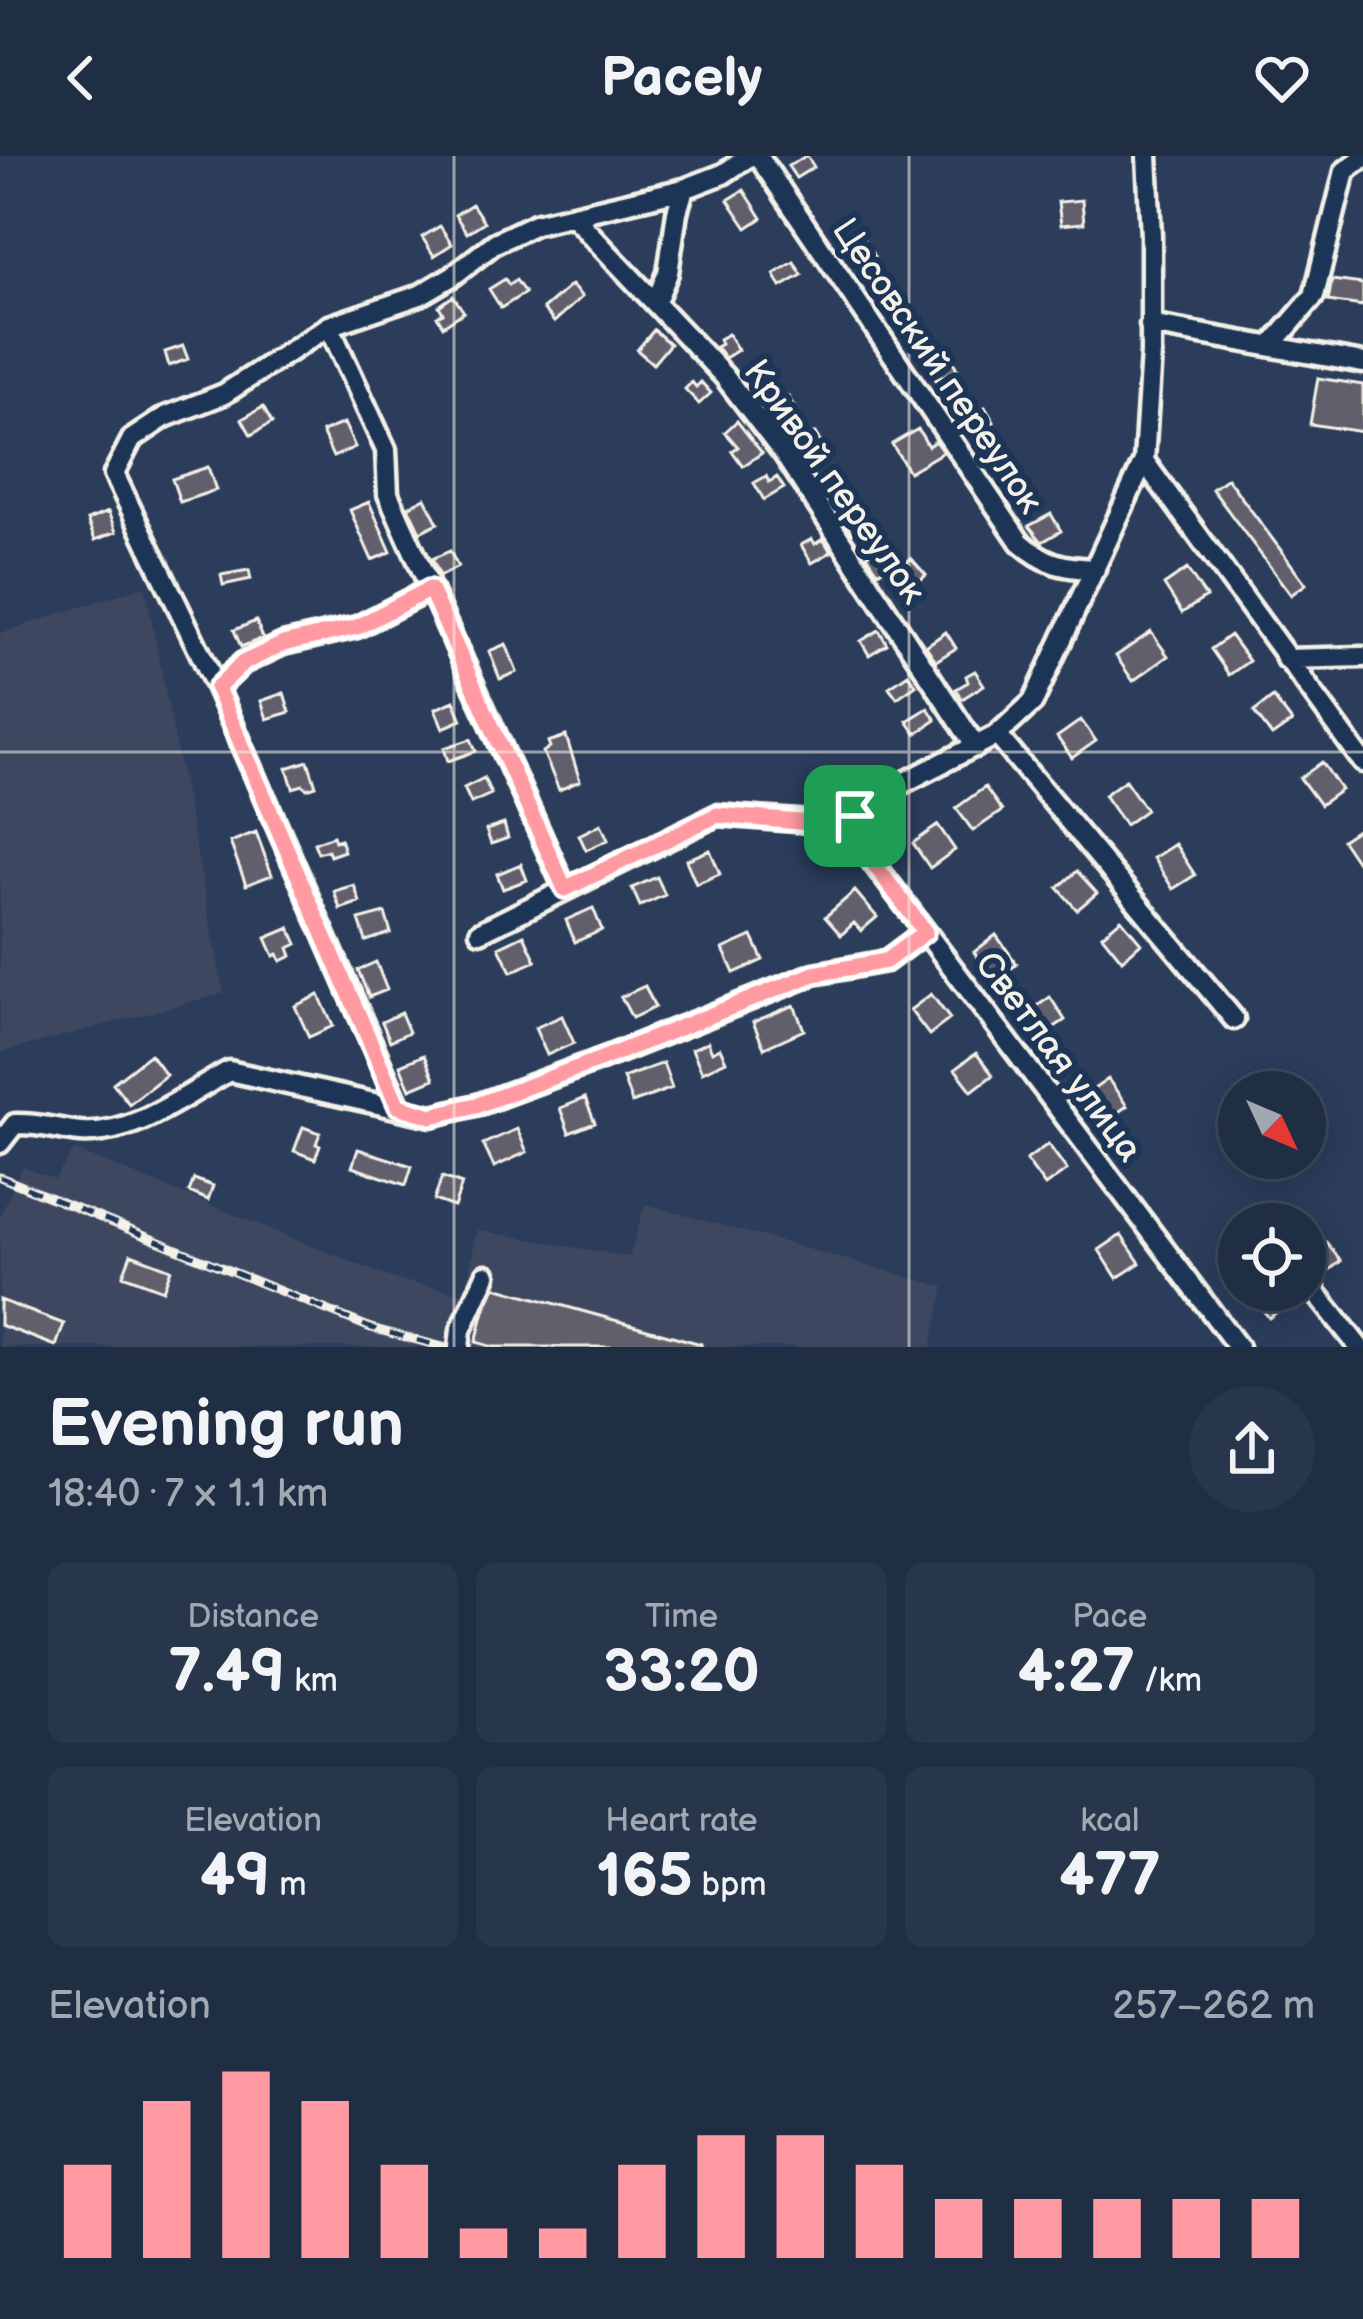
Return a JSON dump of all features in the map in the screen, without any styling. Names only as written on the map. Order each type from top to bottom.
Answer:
[{"type":"street","points":[[398,1106],[217,688],[114,474],[132,440],[166,417],[224,394],[329,326],[420,295],[495,244],[535,224],[684,189],[754,156]]},
{"type":"street","name":"Цесовский переулок","points":[[754,156],[1020,542],[1036,556],[1065,568],[1095,569]]},
{"type":"street","points":[[480,932],[717,815],[811,823],[855,816],[866,802],[997,736],[1033,702],[1144,461],[1151,353],[1147,156]]},
{"type":"street","points":[[1272,345],[1314,296],[1345,171],[1363,158]]},
{"type":"street","points":[[656,301],[668,273],[684,189]]},
{"type":"street","name":"Кривой переулок","points":[[573,216],[724,376],[784,454],[976,747]]},
{"type":"street","points":[[1150,325],[1363,363]]},
{"type":"street","points":[[329,326],[386,450],[388,494],[565,889]]},
{"type":"street","points":[[1144,461],[1363,761]]},
{"type":"street","points":[[217,688],[243,663],[283,644],[357,627],[430,589]]},
{"type":"street","points":[[1286,659],[1363,657]]},
{"type":"street","points":[[997,736],[1234,1019]]},
{"type":"street","name":"Светлая улица","points":[[855,816],[857,841],[1238,1347]]},
{"type":"street","points":[[0,1142],[15,1124],[40,1123],[84,1132],[131,1125],[229,1071],[432,1116],[480,1104],[599,1060],[814,974],[886,961],[925,932]]},
{"type":"street","points":[[459,1347],[460,1330],[486,1275]]},
{"type":"street","points":[[1326,1306],[1359,1347]]},
{"type":"shaded area","points":[[145,586],[224,993],[0,1053],[0,633]]},
{"type":"shaded area","points":[[74,1150],[397,1280],[466,1294],[476,1230],[629,1257],[645,1204],[945,1287],[931,1347],[0,1347],[0,1215],[22,1167],[55,1179]]},
{"type":"building","points":[[807,156],[814,167],[796,178],[788,166]]},
{"type":"building","points":[[744,190],[762,218],[747,228],[728,200]]},
{"type":"building","points":[[1082,200],[1084,223],[1061,225],[1058,202]]},
{"type":"building","points":[[472,204],[484,222],[467,233],[455,215]]},
{"type":"building","points":[[440,226],[452,244],[434,256],[422,237]]},
{"type":"building","points":[[861,236],[874,256],[860,266],[846,246]]},
{"type":"building","points":[[794,262],[802,275],[781,287],[774,274]]},
{"type":"building","points":[[505,279],[509,285],[516,280],[525,293],[501,308],[489,289]]},
{"type":"building","points":[[1332,280],[1363,284],[1363,306],[1328,301]]},
{"type":"building","points":[[571,285],[582,297],[554,322],[543,309]]},
{"type":"building","points":[[453,296],[464,312],[443,326],[437,316],[443,313],[439,306]]},
{"type":"building","points":[[654,330],[670,344],[653,364],[637,350]]},
{"type":"building","points":[[728,334],[738,350],[725,358],[716,347]]},
{"type":"building","points":[[183,346],[188,359],[169,366],[165,352]]},
{"type":"building","points":[[951,357],[957,369],[936,380],[929,367]]},
{"type":"building","points":[[1318,378],[1363,385],[1363,432],[1310,424]]},
{"type":"building","points":[[692,382],[696,387],[701,382],[711,393],[699,404],[685,389]]},
{"type":"building","points":[[788,396],[796,410],[777,420],[770,406]]},
{"type":"building","points":[[263,407],[272,423],[251,435],[242,419]]},
{"type":"building","points":[[985,407],[994,422],[973,435],[964,420]]},
{"type":"building","points":[[737,421],[762,453],[743,466],[732,451],[738,447],[725,432]]},
{"type":"building","points":[[344,423],[355,447],[333,457],[322,432]]},
{"type":"building","points":[[918,429],[928,446],[935,441],[943,452],[909,472],[892,444]]},
{"type":"building","points":[[815,433],[822,445],[803,458],[795,446]]},
{"type":"building","points":[[208,467],[216,490],[180,502],[172,479]]},
{"type":"building","points":[[766,476],[769,482],[777,477],[784,488],[764,500],[754,483]]},
{"type":"building","points":[[1227,478],[1306,584],[1291,595],[1212,489]]},
{"type":"building","points":[[838,483],[868,521],[852,533],[826,493]]},
{"type":"building","points":[[425,498],[438,523],[420,532],[408,507]]},
{"type":"building","points":[[369,502],[391,552],[372,560],[350,510]]},
{"type":"building","points":[[108,512],[116,532],[95,540],[87,520]]},
{"type":"building","points":[[1051,514],[1061,531],[1042,542],[1029,526]]},
{"type":"building","points":[[812,539],[815,544],[823,539],[831,552],[812,563],[801,545]]},
{"type":"building","points":[[881,544],[901,568],[911,558],[926,575],[911,588],[906,582],[901,585],[885,567],[878,572],[867,555]]},
{"type":"building","points":[[450,551],[458,567],[440,576],[432,559]]},
{"type":"building","points":[[1187,569],[1206,597],[1182,613],[1164,585]]},
{"type":"building","points":[[249,570],[251,579],[223,585],[221,575]]},
{"type":"building","points":[[256,621],[263,638],[241,647],[234,630]]},
{"type":"building","points":[[879,630],[887,644],[869,655],[861,641]]},
{"type":"building","points":[[946,632],[956,648],[936,661],[926,646]]},
{"type":"building","points":[[1151,632],[1168,656],[1133,681],[1116,656]]},
{"type":"building","points":[[1230,635],[1249,661],[1229,675],[1211,649]]},
{"type":"building","points":[[506,644],[517,672],[500,679],[489,651]]},
{"type":"building","points":[[975,671],[984,685],[962,699],[956,689]]},
{"type":"building","points":[[908,674],[916,685],[897,698],[889,687]]},
{"type":"building","points":[[284,693],[290,712],[267,719],[261,701]]},
{"type":"building","points":[[1273,697],[1292,722],[1272,736],[1254,712]]},
{"type":"building","points":[[454,701],[462,720],[443,728],[435,709]]},
{"type":"building","points":[[928,708],[936,720],[916,734],[907,721]]},
{"type":"building","points":[[1081,720],[1096,741],[1072,758],[1057,737]]},
{"type":"building","points":[[566,736],[580,781],[559,790],[543,752],[550,747],[548,742]]},
{"type":"building","points":[[471,739],[476,751],[448,761],[444,748]]},
{"type":"building","points":[[308,761],[316,786],[293,788],[287,768]]},
{"type":"building","points":[[1322,762],[1341,790],[1320,805],[1300,778]]},
{"type":"building","points":[[484,778],[491,794],[471,803],[464,788]]},
{"type":"building","points":[[1125,780],[1146,810],[1125,825],[1104,795]]},
{"type":"building","points":[[985,787],[1002,811],[973,831],[956,808]]},
{"type":"building","points":[[504,824],[508,838],[491,844],[486,830]]},
{"type":"building","points":[[601,824],[608,840],[586,850],[579,835]]},
{"type":"building","points":[[938,825],[955,850],[930,868],[913,843]]},
{"type":"building","points":[[1363,826],[1363,871],[1342,840]]},
{"type":"building","points":[[256,832],[272,875],[246,885],[230,842]]},
{"type":"building","points":[[333,836],[335,841],[340,839],[344,851],[330,856],[328,850],[318,853],[314,843]]},
{"type":"building","points":[[1175,844],[1195,875],[1173,889],[1153,858]]},
{"type":"building","points":[[710,850],[720,874],[696,884],[686,860]]},
{"type":"building","points":[[521,864],[527,880],[503,889],[497,874]]},
{"type":"building","points":[[1077,871],[1097,893],[1077,910],[1058,888]]},
{"type":"building","points":[[657,877],[665,895],[640,906],[632,888]]},
{"type":"building","points":[[354,885],[360,902],[340,909],[334,891]]},
{"type":"building","points":[[855,891],[877,917],[861,931],[854,923],[841,935],[825,917]]},
{"type":"building","points":[[593,908],[602,930],[575,942],[566,920]]},
{"type":"building","points":[[385,913],[391,933],[366,941],[359,920]]},
{"type":"building","points":[[1121,919],[1141,943],[1122,960],[1102,935]]},
{"type":"building","points":[[290,928],[297,944],[289,948],[292,956],[281,961],[266,938]]},
{"type":"building","points":[[524,935],[536,961],[511,972],[499,947]]},
{"type":"building","points":[[996,935],[1017,964],[995,981],[974,952]]},
{"type":"building","points":[[752,936],[763,960],[734,973],[723,949]]},
{"type":"building","points":[[376,962],[387,990],[369,997],[358,970]]},
{"type":"building","points":[[645,986],[655,1007],[632,1018],[621,997]]},
{"type":"building","points":[[931,994],[950,1019],[929,1035],[910,1010]]},
{"type":"building","points":[[319,995],[333,1026],[309,1037],[295,1006]]},
{"type":"building","points":[[1050,997],[1065,1020],[1038,1038],[1023,1016]]},
{"type":"building","points":[[794,1005],[804,1030],[764,1048],[753,1022]]},
{"type":"building","points":[[401,1013],[409,1032],[390,1041],[382,1022]]},
{"type":"building","points":[[562,1016],[574,1043],[547,1055],[535,1028]]},
{"type":"building","points":[[708,1042],[712,1052],[720,1048],[726,1061],[702,1072],[692,1049]]},
{"type":"building","points":[[976,1053],[993,1075],[972,1091],[955,1069]]},
{"type":"building","points":[[150,1054],[166,1075],[129,1104],[113,1083]]},
{"type":"building","points":[[424,1055],[434,1079],[410,1089],[400,1065]]},
{"type":"building","points":[[663,1063],[672,1088],[632,1103],[623,1078]]},
{"type":"building","points":[[1108,1079],[1127,1106],[1103,1123],[1084,1096]]},
{"type":"building","points":[[585,1098],[595,1123],[569,1133],[560,1108]]},
{"type":"building","points":[[303,1127],[320,1133],[315,1159],[294,1151]]},
{"type":"building","points":[[517,1129],[527,1152],[494,1167],[483,1144]]},
{"type":"building","points":[[1048,1144],[1067,1170],[1045,1186],[1026,1160]]},
{"type":"building","points":[[358,1149],[412,1166],[406,1185],[352,1167]]},
{"type":"building","points":[[442,1177],[462,1184],[454,1207],[434,1200]]},
{"type":"building","points":[[194,1179],[213,1186],[208,1200],[189,1192]]},
{"type":"building","points":[[1121,1235],[1140,1263],[1117,1278],[1099,1250]]},
{"type":"building","points":[[1326,1242],[1341,1261],[1326,1273]]},
{"type":"building","points":[[131,1254],[171,1269],[163,1290],[123,1275]]},
{"type":"building","points":[[495,1287],[701,1347],[493,1347],[476,1342]]},
{"type":"building","points":[[0,1300],[64,1324],[56,1346],[0,1325]]},
{"type":"railway","points":[[0,1177],[371,1328],[443,1347]]},
{"type":"route","points":[[430,589],[565,889],[717,815],[811,823],[855,816],[857,841],[925,932],[886,961],[814,974],[599,1060],[480,1104],[432,1116],[398,1106],[217,688],[243,663],[283,644],[357,627],[430,589]]}]
